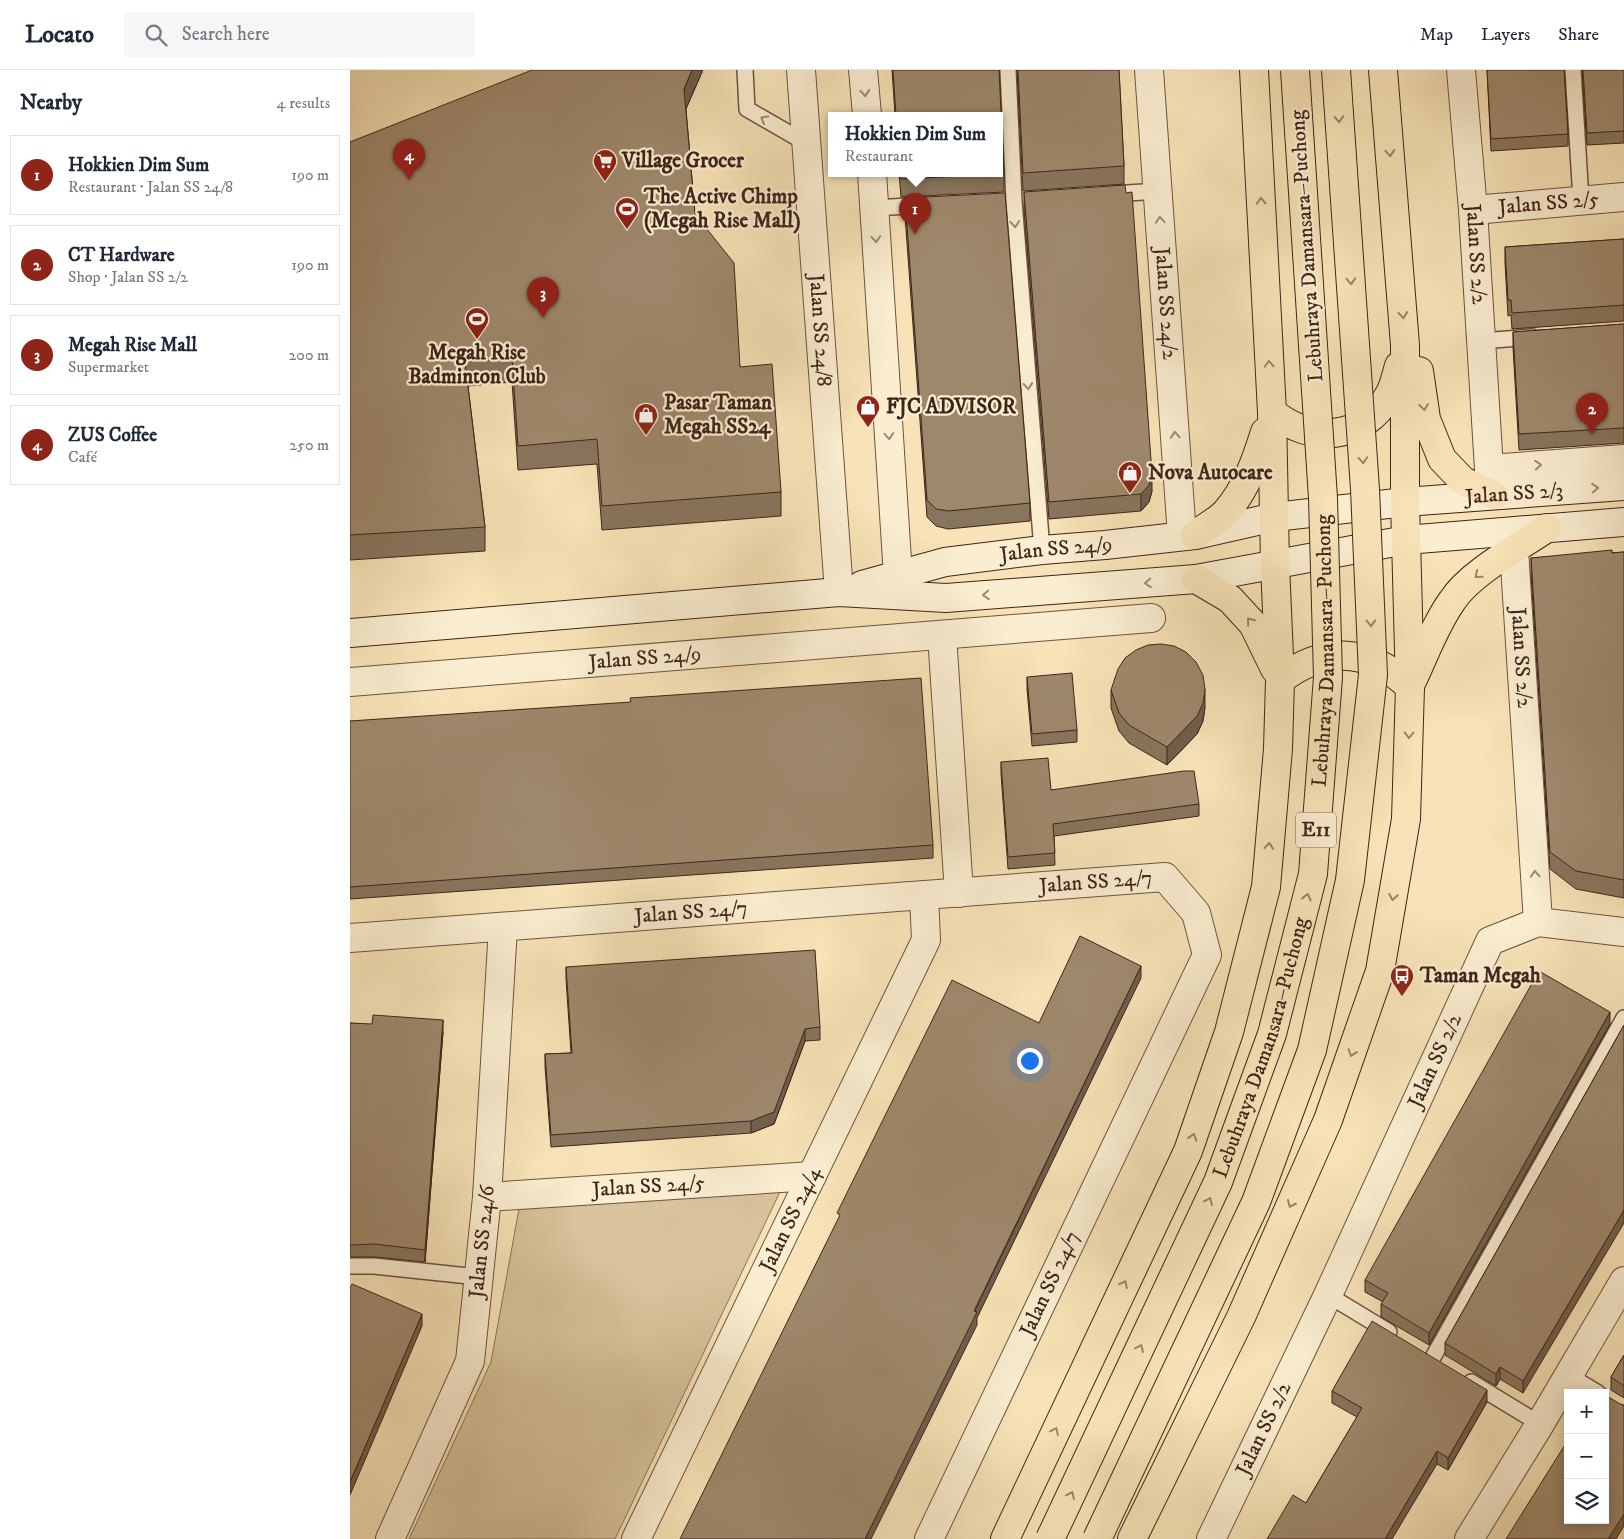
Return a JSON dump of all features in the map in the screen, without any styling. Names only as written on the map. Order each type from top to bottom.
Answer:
[{"type":"highway","points":[[1005,1539],[1188,1151],[1229,1032],[1266,887],[1278,749],[1280,680],[1275,565],[1272,412],[1254,70]]},
{"type":"highway","name":"Lebuhraya Damansara–Puchong","points":[[1050,1539],[1218,1182],[1272,1034],[1312,874],[1328,677],[1323,498],[1295,70]]},
{"type":"highway","name":"Lebuhraya Damansara–Puchong","points":[[1097,1539],[1256,1202],[1312,1050],[1350,880],[1373,675],[1365,489],[1336,70]]},
{"type":"highway","points":[[1132,1539],[1241,1317],[1328,1120],[1380,971],[1406,820],[1410,687],[1405,502],[1405,345],[1383,70]]},
{"type":"highway","points":[[1272,412],[1284,422],[1298,429],[1313,433],[1328,434],[1358,425],[1371,417],[1391,393],[1405,345]]},
{"type":"highway","points":[[1405,345],[1420,374],[1426,419],[1442,459],[1463,481],[1492,482]]},
{"type":"highway","points":[[1188,535],[1225,513],[1240,494],[1254,466],[1272,412]]},
{"type":"highway","points":[[1410,687],[1437,627],[1453,599],[1478,574],[1547,528]]},
{"type":"highway","points":[[1196,579],[1230,599],[1253,624],[1280,680]]},
{"type":"highway","points":[[1280,680],[1307,662],[1339,655],[1370,660],[1392,671],[1410,687]]},
{"type":"street","name":"Jalan SS 24/8","points":[[801,70],[839,592]]},
{"type":"street","points":[[863,70],[867,112]]},
{"type":"street","name":"Jalan SS 24/2","points":[[1149,70],[1188,535]]},
{"type":"street","name":"Jalan SS 2/2","points":[[1462,70],[1492,482]]},
{"type":"street","points":[[872,177],[898,576]]},
{"type":"street","name":"Jalan SS 2/5","points":[[1473,210],[1624,197]]},
{"type":"street","points":[[1492,482],[1624,459]]},
{"type":"street","name":"Jalan SS 2/3","points":[[1275,517],[1405,502],[1492,482],[1624,486]]},
{"type":"street","name":"Jalan SS 24/9","points":[[839,592],[946,562],[1188,535],[1275,517]]},
{"type":"street","name":"Jalan SS 2/3","points":[[1275,565],[1406,540],[1624,522]]},
{"type":"street","name":"Jalan SS 2/2","points":[[1211,1539],[1328,1295],[1490,941],[1538,922],[1514,550]]},
{"type":"street","name":"Jalan SS 24/9","points":[[350,633],[839,592],[946,598],[1196,579],[1275,565]]},
{"type":"street","name":"Jalan SS 24/9","points":[[350,682],[1151,618]]},
{"type":"street","points":[[942,635],[959,893]]},
{"type":"street","name":"Jalan SS 24/7","points":[[350,938],[1165,878],[1196,913],[1206,955],[929,1539]]},
{"type":"street","name":"Jalan SS 24/4","points":[[636,1539],[926,940],[924,896]]},
{"type":"street","points":[[1538,922],[1624,932]]},
{"type":"street","name":"Jalan SS 24/6","points":[[390,1539],[470,1361],[487,1197],[503,927]]},
{"type":"street","name":"Jalan SS 24/5","points":[[487,1197],[812,1176]]},
{"type":"street","points":[[1469,1539],[1540,1424],[1624,1281]]},
{"type":"lane","points":[[745,70],[747,109],[806,143]]},
{"type":"lane","points":[[1008,70],[1009,201],[1042,550]]},
{"type":"lane","points":[[1573,70],[1581,200]]},
{"type":"lane","points":[[1100,195],[1158,191]]},
{"type":"lane","points":[[1009,201],[1033,200]]},
{"type":"lane","points":[[874,208],[944,204]]},
{"type":"lane","points":[[1481,341],[1548,336]]},
{"type":"lane","points":[[1540,1424],[1428,1356],[1624,1018]]},
{"type":"lane","points":[[350,1266],[374,1266],[478,1276]]},
{"type":"lane","points":[[1328,1295],[1400,1339]]},
{"type":"lane","points":[[1568,1375],[1591,1389]]},
{"type":"shaded area","points":[[780,1192],[615,1539],[409,1539],[491,1362],[519,1209]]},
{"type":"building","points":[[532,70],[692,70],[684,89],[695,214],[734,263],[740,367],[772,364],[781,492],[602,506],[597,439],[518,446],[512,358],[465,362],[485,527],[350,535],[350,142]]},
{"type":"building","points":[[893,70],[999,70],[1001,112],[896,112]]},
{"type":"building","points":[[1018,70],[1119,70],[1124,166],[1023,173]]},
{"type":"building","points":[[1487,70],[1564,70],[1568,134],[1491,139]]},
{"type":"building","points":[[1583,70],[1624,70],[1624,131],[1587,133]]},
{"type":"building","points":[[901,177],[942,177],[901,179]]},
{"type":"building","points":[[1125,185],[1126,193],[1132,192],[1152,474],[1149,485],[1141,494],[1049,502],[1024,192]]},
{"type":"building","points":[[1005,193],[1030,503],[948,511],[936,509],[927,500],[905,198]]},
{"type":"building","points":[[1624,239],[1624,305],[1512,313],[1511,300],[1508,300],[1505,247]]},
{"type":"building","points":[[1624,324],[1624,428],[1519,434],[1513,332]]},
{"type":"building","points":[[1612,550],[1612,553],[1624,552],[1624,880],[1576,871],[1550,852],[1531,558]]},
{"type":"building","points":[[1148,645],[1174,646],[1186,652],[1196,662],[1203,675],[1205,689],[1203,703],[1197,716],[1167,747],[1129,725],[1119,713],[1111,690],[1118,669],[1125,658],[1136,650]]},
{"type":"building","points":[[1072,673],[1077,730],[1032,734],[1027,677]]},
{"type":"building","points":[[921,678],[933,845],[350,887],[350,721],[631,702],[630,698]]},
{"type":"building","points":[[1048,758],[1051,790],[1194,771],[1199,804],[1053,824],[1055,853],[1008,857],[1001,762]]},
{"type":"building","points":[[1080,936],[1141,966],[974,1311],[977,1312],[865,1539],[680,1539],[840,1215],[837,1213],[952,980],[1039,1023]]},
{"type":"building","points":[[815,950],[820,1027],[805,1029],[774,1112],[751,1121],[551,1135],[545,1054],[572,1053],[566,967]]},
{"type":"building","points":[[1539,971],[1610,1012],[1429,1333],[1381,1304],[1388,1293],[1365,1280]]},
{"type":"building","points":[[373,1015],[443,1020],[425,1250],[375,1244],[350,1245],[350,1023],[372,1024]]},
{"type":"building","points":[[1624,1025],[1624,1210],[1523,1381],[1500,1367],[1496,1374],[1445,1343]]},
{"type":"building","points":[[352,1284],[422,1314],[350,1482],[350,1288]]},
{"type":"building","points":[[1372,1321],[1487,1390],[1448,1458],[1437,1451],[1385,1539],[1267,1539],[1293,1495],[1306,1503],[1362,1408],[1332,1391]]},
{"type":"building","points":[[1624,1355],[1624,1386],[1611,1377]]},
{"type":"building","points":[[1609,1397],[1624,1405],[1624,1514],[1608,1539],[1506,1539],[1564,1446],[1564,1524],[1609,1524]]},
{"type":"place","name":"ZUS Coffee","points":[[409,180]]},
{"type":"place","name":"Village Grocer","points":[[605,182]]},
{"type":"place","name":"The Active Chimp (Megah Rise Mall)","points":[[627,230]]},
{"type":"place","name":"Hokkien Dim Sum","points":[[915,234]]},
{"type":"place","name":"Megah Rise Mall","points":[[543,318]]},
{"type":"place","name":"Megah Rise Badminton Club","points":[[477,340]]},
{"type":"place","name":"FJC ADVISOR","points":[[868,428]]},
{"type":"place","name":"CT Hardware","points":[[1592,434]]},
{"type":"place","name":"Pasar Taman Megah SS24","points":[[646,436]]},
{"type":"place","name":"Nova Autocare","points":[[1130,494]]},
{"type":"place","name":"Taman Megah","points":[[1402,997]]}]
